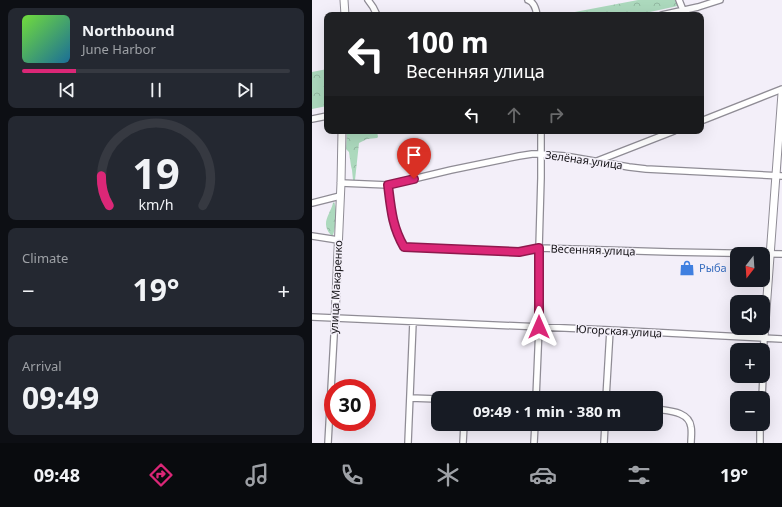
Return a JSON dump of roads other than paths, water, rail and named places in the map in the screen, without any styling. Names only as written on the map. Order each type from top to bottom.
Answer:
[{"type":"street","points":[[344,0],[345,12]]},
{"type":"street","points":[[368,0],[376,12]]},
{"type":"street","points":[[531,0],[536,12]]},
{"type":"street","points":[[679,0],[683,10]]},
{"type":"street","points":[[675,12],[720,0]]},
{"type":"street","points":[[704,120],[782,90]]},
{"type":"street","points":[[770,253],[779,176],[782,93]]},
{"type":"street","points":[[312,119],[324,117]]},
{"type":"street","name":"улица Макаренко","points":[[328,443],[341,183],[342,134]]},
{"type":"street","points":[[536,391],[539,327],[541,134]]},
{"type":"street","points":[[597,161],[666,134]]},
{"type":"street","name":"Зелёная улица","points":[[341,183],[388,185],[511,157],[532,154],[565,156],[646,169],[779,176]]},
{"type":"street","name":"Весенняя улица","points":[[388,185],[393,220],[398,238],[404,247],[519,252],[539,248],[730,253]]},
{"type":"street","points":[[312,203],[340,196]]},
{"type":"street","points":[[312,236],[338,240]]},
{"type":"street","name":"Весенняя улица","points":[[770,253],[782,254]]},
{"type":"street","points":[[764,343],[768,287]]},
{"type":"street","name":"Югорская улица","points":[[312,317],[782,339]]},
{"type":"street","points":[[408,443],[413,322]]},
{"type":"street","points":[[606,391],[610,330]]},
{"type":"street","points":[[410,398],[431,399]]},
{"type":"street","points":[[663,410],[674,412],[688,418],[691,426],[691,443]]},
{"type":"street","points":[[463,443],[464,431]]},
{"type":"street","points":[[534,443],[535,431]]},
{"type":"street","points":[[604,443],[605,431]]},
{"type":"street","points":[[760,431],[760,443]]},
{"type":"place","name":"Рыба","points":[[687,268]]}]
